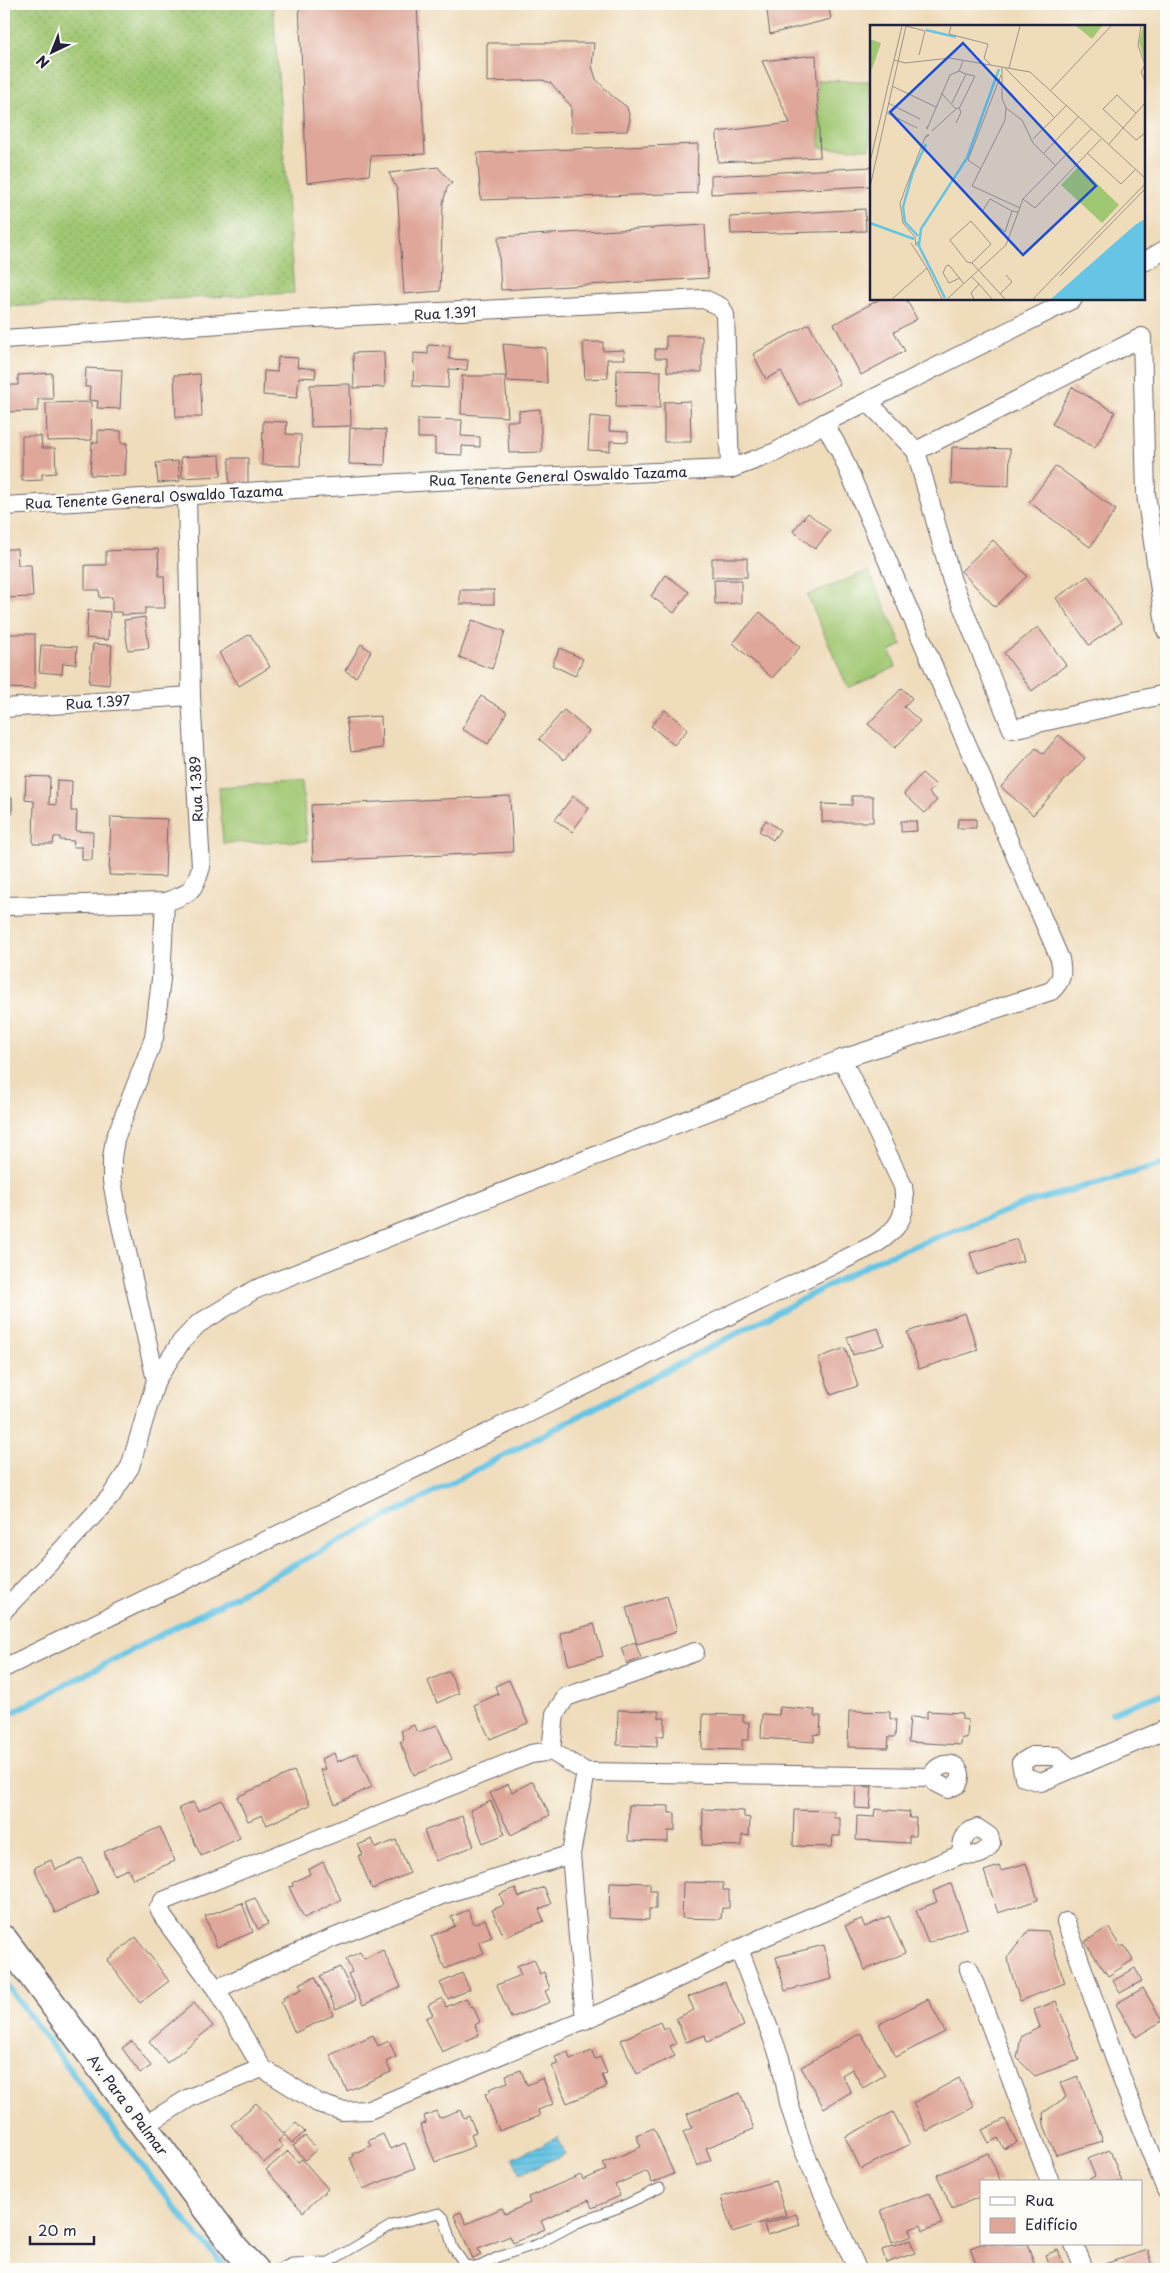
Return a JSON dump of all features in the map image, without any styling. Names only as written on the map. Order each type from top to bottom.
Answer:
[{"type":"main road","name":"Av. Para o Palmar","points":[[4,1939],[236,2249],[255,2269]]},
{"type":"street","points":[[1145,261],[1166,249]]},
{"type":"street","name":"Rua 1.391","points":[[4,339],[294,319],[704,298],[721,307],[725,315],[730,469]]},
{"type":"street","name":"Rua Tenente General Oswaldo Tazama","points":[[4,506],[435,481],[730,469],[776,452],[824,423],[1071,300]]},
{"type":"street","points":[[916,451],[1142,337],[1146,494],[1166,631]]},
{"type":"street","points":[[868,402],[916,451],[952,581],[1012,729],[1166,694]]},
{"type":"street","points":[[4,1610],[58,1554],[116,1488],[130,1467],[156,1380],[181,1342],[198,1324],[254,1290],[842,1058],[1050,991],[1059,983],[1062,973],[1060,959],[840,451],[824,423]]},
{"type":"street","name":"Rua 1.389","points":[[4,906],[165,902],[186,895],[196,886],[201,867],[191,696],[187,495]]},
{"type":"street","name":"Rua 1.397","points":[[4,708],[191,696]]},
{"type":"street","points":[[156,1380],[117,1208],[112,1181],[112,1158],[115,1139],[154,1038],[161,979],[165,902]]},
{"type":"street","points":[[4,1668],[865,1249],[889,1235],[902,1219],[906,1202],[903,1186],[842,1058]]},
{"type":"street","points":[[551,1751],[555,1714],[566,1697],[695,1652]]},
{"type":"street","points":[[1071,1769],[1166,1729]]},
{"type":"street","points":[[931,1777],[586,1772],[551,1751],[530,1754],[486,1770],[395,1809],[163,1901],[159,1908],[165,1920],[216,1989],[262,2068],[318,2103],[342,2111],[369,2110],[636,1998],[739,1949],[962,1854]]},
{"type":"street","points":[[585,2020],[570,1854],[586,1772]]},
{"type":"street","points":[[216,1989],[314,1945],[442,1895],[570,1854]]},
{"type":"street","points":[[1066,1922],[1127,2093],[1166,2190]]},
{"type":"street","points":[[739,1949],[780,2058],[789,2103],[801,2144],[857,2269]]},
{"type":"street","points":[[969,1969],[1049,2180]]},
{"type":"street","points":[[144,2126],[189,2098],[262,2068]]},
{"type":"street","points":[[1075,2246],[1084,2269]]},
{"type":"lane","points":[[279,2269],[292,2263],[329,2262],[392,2225],[439,2212],[444,2218],[454,2248],[465,2265],[478,2268],[498,2257],[538,2244],[577,2223],[618,2208],[660,2188]]},
{"type":"green space","points":[[4,4],[273,4],[294,293],[4,307]]},
{"type":"green space","points":[[817,80],[870,81],[870,149],[820,148]]},
{"type":"green space","points":[[869,571],[902,645],[890,651],[896,667],[848,688],[807,595]]},
{"type":"green space","points":[[302,781],[307,841],[223,843],[219,787]]},
{"type":"water","points":[[558,2137],[565,2154],[520,2174],[513,2158]]},
{"type":"building","points":[[299,4],[417,4],[425,154],[371,156],[369,175],[307,183]]},
{"type":"building","points":[[766,4],[828,4],[831,19],[770,34]]},
{"type":"building","points":[[487,43],[594,43],[592,66],[596,79],[612,96],[627,107],[630,119],[627,131],[571,132],[571,106],[551,83],[542,80],[487,82]]},
{"type":"building","points":[[816,55],[820,157],[718,162],[717,132],[790,123],[762,61]]},
{"type":"building","points":[[698,144],[697,193],[481,200],[477,153]]},
{"type":"building","points":[[438,167],[452,183],[447,188],[443,203],[440,291],[404,294],[397,189],[389,173]]},
{"type":"building","points":[[870,167],[870,186],[711,194],[711,176]]},
{"type":"building","points":[[865,209],[866,231],[731,234],[730,217]]},
{"type":"building","points":[[705,225],[708,278],[501,290],[498,237]]},
{"type":"building","points":[[878,300],[907,300],[917,319],[894,332],[905,351],[861,375],[834,324]]},
{"type":"building","points":[[809,324],[840,384],[799,405],[781,371],[766,379],[753,354]]},
{"type":"building","points":[[666,336],[702,336],[702,372],[667,372],[667,358],[655,358],[655,349],[666,349]]},
{"type":"building","points":[[583,342],[603,342],[603,351],[624,350],[625,359],[607,359],[608,378],[585,379]]},
{"type":"building","points":[[503,344],[546,348],[547,383],[507,381]]},
{"type":"building","points":[[428,345],[450,346],[449,359],[468,360],[467,370],[449,369],[448,388],[413,386],[414,353],[428,354]]},
{"type":"building","points":[[384,352],[385,387],[354,388],[353,353]]},
{"type":"building","points":[[278,357],[298,358],[297,367],[316,369],[315,378],[299,377],[297,398],[263,395],[264,371],[277,372]]},
{"type":"building","points":[[86,368],[122,370],[120,409],[97,408],[98,401],[89,400],[90,387],[85,387]]},
{"type":"building","points":[[617,370],[661,371],[660,408],[616,407]]},
{"type":"building","points":[[52,373],[53,399],[38,399],[38,411],[4,412],[4,385],[18,385],[18,375]]},
{"type":"building","points":[[200,374],[202,417],[176,417],[174,375]]},
{"type":"building","points":[[462,376],[505,376],[508,417],[461,414]]},
{"type":"building","points":[[350,384],[351,426],[311,427],[310,385]]},
{"type":"building","points":[[1072,387],[1115,412],[1095,448],[1052,424]]},
{"type":"building","points":[[690,401],[691,442],[664,442],[664,402]]},
{"type":"building","points":[[91,402],[92,440],[47,441],[46,403]]},
{"type":"building","points":[[540,409],[542,452],[509,453],[507,421],[519,421],[519,411]]},
{"type":"building","points":[[590,416],[610,418],[609,431],[628,432],[628,442],[610,441],[610,451],[588,450]]},
{"type":"building","points":[[418,419],[462,420],[461,436],[480,437],[480,447],[462,446],[462,455],[435,454],[435,438],[418,438]]},
{"type":"building","points":[[263,421],[287,422],[286,434],[301,435],[300,466],[262,465]]},
{"type":"building","points":[[350,428],[386,430],[385,465],[349,464]]},
{"type":"building","points":[[98,430],[121,431],[121,443],[127,443],[125,476],[90,475],[92,442],[98,443]]},
{"type":"building","points":[[22,436],[41,436],[42,448],[55,448],[56,473],[42,474],[42,480],[22,481]]},
{"type":"building","points":[[952,447],[1010,449],[1009,486],[951,484]]},
{"type":"building","points":[[220,455],[221,476],[182,478],[181,457]]},
{"type":"building","points":[[229,458],[248,458],[248,486],[229,485]]},
{"type":"building","points":[[178,461],[180,481],[158,483],[156,463]]},
{"type":"building","points":[[1056,466],[1116,510],[1090,547],[1029,502]]},
{"type":"building","points":[[808,513],[830,531],[815,549],[793,531]]},
{"type":"building","points":[[993,540],[1027,576],[995,607],[961,571]]},
{"type":"building","points":[[4,549],[17,549],[18,565],[31,565],[33,597],[4,598]]},
{"type":"building","points":[[158,549],[159,576],[164,576],[165,608],[145,608],[145,614],[121,615],[121,612],[112,612],[112,597],[100,598],[99,590],[85,590],[85,565],[106,565],[106,551]]},
{"type":"building","points":[[712,558],[747,558],[747,577],[712,577]]},
{"type":"building","points":[[666,575],[689,592],[674,613],[651,596]]},
{"type":"building","points":[[1088,576],[1121,623],[1089,645],[1056,598]]},
{"type":"building","points":[[714,580],[741,580],[741,603],[715,604]]},
{"type":"building","points":[[460,590],[494,590],[494,604],[460,604]]},
{"type":"building","points":[[88,610],[110,612],[108,640],[86,638]]},
{"type":"building","points":[[760,612],[800,647],[772,678],[733,643]]},
{"type":"building","points":[[145,617],[149,648],[128,650],[124,620]]},
{"type":"building","points":[[472,620],[505,631],[492,669],[459,657]]},
{"type":"building","points":[[1038,627],[1066,665],[1032,691],[1004,653]]},
{"type":"building","points":[[4,634],[35,634],[35,689],[4,688]]},
{"type":"building","points":[[250,634],[270,667],[239,686],[219,653]]},
{"type":"building","points":[[93,644],[112,645],[109,685],[89,683]]},
{"type":"building","points":[[361,644],[371,651],[356,677],[345,671]]},
{"type":"building","points":[[41,645],[77,647],[76,664],[63,663],[62,674],[39,672]]},
{"type":"building","points":[[560,648],[583,659],[575,676],[552,665]]},
{"type":"building","points":[[902,688],[912,698],[904,707],[920,721],[895,748],[868,724]]},
{"type":"building","points":[[481,696],[507,712],[488,744],[462,729]]},
{"type":"building","points":[[564,710],[589,731],[564,760],[539,739]]},
{"type":"building","points":[[665,710],[688,729],[674,745],[651,726]]},
{"type":"building","points":[[381,716],[382,748],[351,752],[346,718]]},
{"type":"building","points":[[1059,735],[1085,758],[1033,815],[1001,787],[1036,748],[1043,754]]},
{"type":"building","points":[[922,773],[936,785],[929,793],[937,800],[925,813],[904,794]]},
{"type":"building","points":[[26,776],[50,777],[49,804],[56,805],[57,780],[72,781],[71,811],[77,811],[76,831],[93,832],[92,860],[82,860],[82,847],[73,847],[74,841],[60,840],[60,837],[54,837],[53,844],[33,844],[34,801],[25,800]]},
{"type":"building","points":[[510,796],[513,852],[313,861],[311,805]]},
{"type":"building","points":[[573,796],[589,808],[572,832],[555,820]]},
{"type":"building","points":[[852,796],[873,796],[873,822],[822,822],[822,804],[852,805]]},
{"type":"building","points":[[12,798],[12,814],[4,814],[4,799]]},
{"type":"building","points":[[111,817],[167,819],[165,877],[109,875]]},
{"type":"building","points":[[958,819],[976,819],[976,828],[957,828]]},
{"type":"building","points":[[766,820],[780,830],[773,840],[759,831]]},
{"type":"building","points":[[901,821],[916,821],[917,831],[901,832]]},
{"type":"building","points":[[1017,1239],[1023,1261],[977,1275],[970,1253]]},
{"type":"building","points":[[965,1313],[978,1350],[919,1369],[907,1332]]},
{"type":"building","points":[[878,1328],[884,1345],[853,1355],[847,1337]]},
{"type":"building","points":[[845,1348],[858,1386],[831,1395],[818,1358]]},
{"type":"building","points":[[667,1596],[677,1630],[674,1633],[637,1644],[626,1608]]},
{"type":"building","points":[[594,1624],[603,1656],[569,1665],[560,1633]]},
{"type":"building","points":[[635,1642],[641,1658],[627,1664],[621,1648]]},
{"type":"building","points":[[449,1671],[459,1693],[437,1703],[428,1681]]},
{"type":"building","points":[[509,1680],[528,1723],[490,1739],[474,1705],[498,1694],[495,1686]]},
{"type":"building","points":[[780,1707],[815,1710],[814,1716],[821,1716],[820,1735],[814,1734],[814,1742],[761,1738],[762,1714],[779,1715]]},
{"type":"building","points":[[618,1710],[659,1711],[659,1718],[665,1718],[664,1736],[657,1736],[657,1747],[617,1745]]},
{"type":"building","points":[[849,1711],[890,1712],[890,1719],[896,1719],[895,1737],[889,1737],[888,1748],[848,1747]]},
{"type":"building","points":[[927,1711],[962,1713],[962,1719],[968,1720],[967,1738],[962,1738],[961,1745],[908,1742],[910,1717],[927,1718]]},
{"type":"building","points":[[703,1714],[743,1715],[743,1722],[749,1722],[749,1740],[742,1740],[742,1750],[702,1749]]},
{"type":"building","points":[[414,1725],[417,1733],[437,1725],[452,1759],[414,1775],[400,1742],[404,1740],[401,1731]]},
{"type":"building","points":[[334,1753],[337,1762],[357,1753],[372,1787],[335,1804],[320,1770],[325,1769],[321,1759]]},
{"type":"building","points":[[294,1771],[310,1805],[267,1825],[262,1815],[248,1821],[237,1797]]},
{"type":"building","points":[[533,1781],[550,1815],[511,1835],[490,1793],[508,1784],[512,1792]]},
{"type":"building","points":[[856,1786],[872,1787],[870,1809],[855,1808]]},
{"type":"building","points":[[222,1800],[240,1838],[201,1856],[179,1808],[193,1802],[198,1811]]},
{"type":"building","points":[[491,1801],[505,1834],[483,1843],[470,1810]]},
{"type":"building","points":[[629,1805],[669,1806],[669,1813],[675,1813],[675,1831],[668,1831],[668,1842],[628,1841]]},
{"type":"building","points":[[703,1809],[744,1811],[744,1817],[750,1818],[749,1836],[742,1835],[742,1846],[702,1845]]},
{"type":"building","points":[[875,1809],[910,1812],[909,1818],[916,1818],[915,1836],[909,1836],[909,1843],[856,1840],[857,1816],[874,1817]]},
{"type":"building","points":[[794,1810],[834,1811],[834,1818],[840,1818],[840,1836],[833,1836],[832,1847],[793,1846]]},
{"type":"building","points":[[462,1816],[474,1846],[436,1861],[424,1831]]},
{"type":"building","points":[[160,1827],[175,1861],[133,1879],[128,1869],[114,1875],[104,1852]]},
{"type":"building","points":[[372,1839],[376,1848],[396,1840],[410,1873],[372,1889],[358,1856],[363,1854],[358,1845]]},
{"type":"building","points":[[82,1858],[98,1893],[55,1913],[34,1868],[51,1860],[55,1870]]},
{"type":"building","points":[[323,1862],[341,1900],[304,1918],[289,1887],[293,1886],[292,1883],[310,1874],[308,1870]]},
{"type":"building","points":[[1026,1863],[1038,1900],[998,1913],[984,1871],[999,1866],[1001,1871]]},
{"type":"building","points":[[610,1882],[650,1883],[650,1891],[656,1891],[656,1909],[649,1909],[649,1920],[609,1918]]},
{"type":"building","points":[[683,1882],[723,1883],[723,1890],[729,1890],[729,1908],[722,1908],[721,1919],[682,1918]]},
{"type":"building","points":[[951,1884],[967,1928],[928,1943],[916,1910],[937,1902],[933,1891]]},
{"type":"building","points":[[544,1887],[551,1904],[539,1909],[544,1921],[504,1937],[492,1910],[504,1905],[500,1894],[515,1888],[519,1897]]},
{"type":"building","points":[[255,1898],[268,1924],[258,1929],[245,1902]]},
{"type":"building","points":[[242,1903],[253,1932],[217,1947],[205,1916]]},
{"type":"building","points":[[468,1910],[474,1924],[485,1919],[492,1937],[479,1942],[484,1953],[445,1969],[431,1936],[455,1926],[451,1917]]},
{"type":"building","points":[[889,1916],[905,1953],[865,1970],[845,1926],[861,1919],[865,1927]]},
{"type":"building","points":[[1108,1927],[1121,1948],[1124,1945],[1133,1960],[1108,1976],[1085,1942]]},
{"type":"building","points":[[1029,1930],[1048,1931],[1065,1983],[1020,2001],[1007,1958]]},
{"type":"building","points":[[136,1937],[169,1981],[140,2003],[107,1960]]},
{"type":"building","points":[[824,1945],[832,1979],[785,1991],[776,1957]]},
{"type":"building","points":[[383,1950],[401,1987],[363,2005],[348,1974],[352,1972],[346,1959],[360,1952],[364,1959]]},
{"type":"building","points":[[534,1959],[540,1974],[544,1972],[550,1989],[545,1991],[550,2002],[511,2018],[497,1985],[521,1975],[517,1966]]},
{"type":"building","points":[[340,1967],[356,2000],[336,2009],[320,1976]]},
{"type":"building","points":[[1135,1968],[1142,1981],[1120,1993],[1113,1981]]},
{"type":"building","points":[[462,1973],[470,1989],[448,1999],[440,1983]]},
{"type":"building","points":[[315,1977],[333,2015],[295,2033],[281,2002],[284,2000],[283,1998],[302,1989],[299,1984]]},
{"type":"building","points":[[725,1982],[744,2026],[707,2042],[705,2035],[686,2042],[676,2018],[694,2010],[688,1997]]},
{"type":"building","points":[[1143,1988],[1162,2021],[1136,2037],[1116,2004]]},
{"type":"building","points":[[442,1998],[446,2007],[466,1998],[470,2007],[473,2006],[480,2022],[475,2025],[479,2035],[442,2052],[426,2018],[433,2015],[428,2005]]},
{"type":"building","points":[[928,1999],[945,2032],[896,2057],[879,2024]]},
{"type":"building","points":[[1056,2001],[1079,2060],[1035,2076],[1017,2058],[1021,2037],[1040,2027],[1034,2010]]},
{"type":"building","points":[[194,2003],[213,2026],[167,2063],[149,2041]]},
{"type":"building","points":[[660,2022],[663,2029],[668,2027],[676,2044],[670,2046],[675,2056],[637,2074],[621,2040]]},
{"type":"building","points":[[861,2033],[885,2075],[863,2088],[852,2069],[842,2075],[851,2092],[824,2108],[801,2067]]},
{"type":"building","points":[[373,2035],[378,2046],[389,2041],[396,2057],[386,2062],[391,2072],[347,2091],[330,2055]]},
{"type":"building","points":[[132,2041],[151,2066],[140,2073],[122,2048]]},
{"type":"building","points":[[592,2051],[595,2059],[600,2057],[607,2073],[602,2075],[607,2087],[567,2103],[552,2066],[558,2064],[555,2057],[568,2052],[570,2059]]},
{"type":"building","points":[[521,2070],[527,2085],[543,2078],[553,2104],[538,2110],[540,2116],[499,2131],[485,2094],[491,2092],[489,2089],[508,2082],[506,2075]]},
{"type":"building","points":[[1078,2076],[1103,2141],[1056,2155],[1044,2125],[1043,2113],[1066,2097],[1060,2083]]},
{"type":"building","points":[[959,2078],[974,2107],[927,2131],[913,2103]]},
{"type":"building","points":[[740,2093],[754,2129],[706,2148],[711,2160],[697,2166],[683,2132],[692,2128],[687,2114]]},
{"type":"building","points":[[256,2103],[284,2134],[296,2123],[305,2132],[292,2143],[285,2135],[278,2141],[283,2146],[264,2163],[231,2125]]},
{"type":"building","points":[[460,2110],[464,2118],[469,2116],[476,2132],[471,2134],[475,2146],[435,2162],[420,2125],[426,2123],[424,2116],[436,2111],[439,2118]]},
{"type":"building","points":[[893,2112],[910,2144],[861,2169],[845,2137]]},
{"type":"building","points":[[1005,2119],[1017,2142],[1004,2149],[998,2138],[989,2143],[982,2130]]},
{"type":"building","points":[[654,2128],[674,2174],[652,2183],[647,2171],[615,2185],[620,2196],[592,2208],[589,2200],[541,2221],[545,2229],[513,2243],[510,2236],[478,2249],[481,2255],[473,2259],[454,2215],[461,2212],[466,2224],[502,2208],[505,2214],[530,2203],[528,2197],[581,2175],[583,2180],[606,2170],[603,2163],[641,2147],[636,2135]]},
{"type":"building","points":[[383,2134],[390,2149],[405,2143],[415,2168],[363,2189],[350,2158],[353,2157],[352,2154],[371,2146],[368,2141]]},
{"type":"building","points":[[305,2136],[317,2149],[305,2160],[293,2146]]},
{"type":"building","points":[[1110,2150],[1121,2180],[1088,2180],[1095,2176],[1088,2159]]},
{"type":"building","points":[[288,2151],[298,2162],[302,2159],[328,2189],[303,2212],[266,2170]]},
{"type":"building","points":[[988,2153],[1000,2180],[980,2180],[980,2196],[952,2209],[937,2175]]},
{"type":"building","points":[[775,2181],[786,2215],[732,2232],[721,2197]]},
{"type":"building","points":[[930,2193],[942,2224],[923,2231],[921,2225],[910,2229],[912,2236],[892,2243],[881,2210]]},
{"type":"building","points":[[796,2214],[800,2225],[767,2235],[764,2224]]},
{"type":"building","points":[[910,2240],[915,2253],[886,2263],[882,2250]]},
{"type":"building","points":[[980,2244],[980,2246],[1028,2246],[1035,2266],[1027,2269],[978,2269],[970,2248]]},
{"type":"building","points":[[1058,2250],[1063,2264],[1050,2269],[1045,2255]]},
{"type":"building","points":[[1148,2250],[1154,2269],[1103,2269],[1101,2265]]},
{"type":"waterway","points":[[4,1717],[877,1260],[1027,1203],[1166,1163]]},
{"type":"waterway","points":[[1112,1713],[1166,1692]]},
{"type":"waterway","points":[[4,1981],[121,2139],[195,2233],[228,2269]]}]
